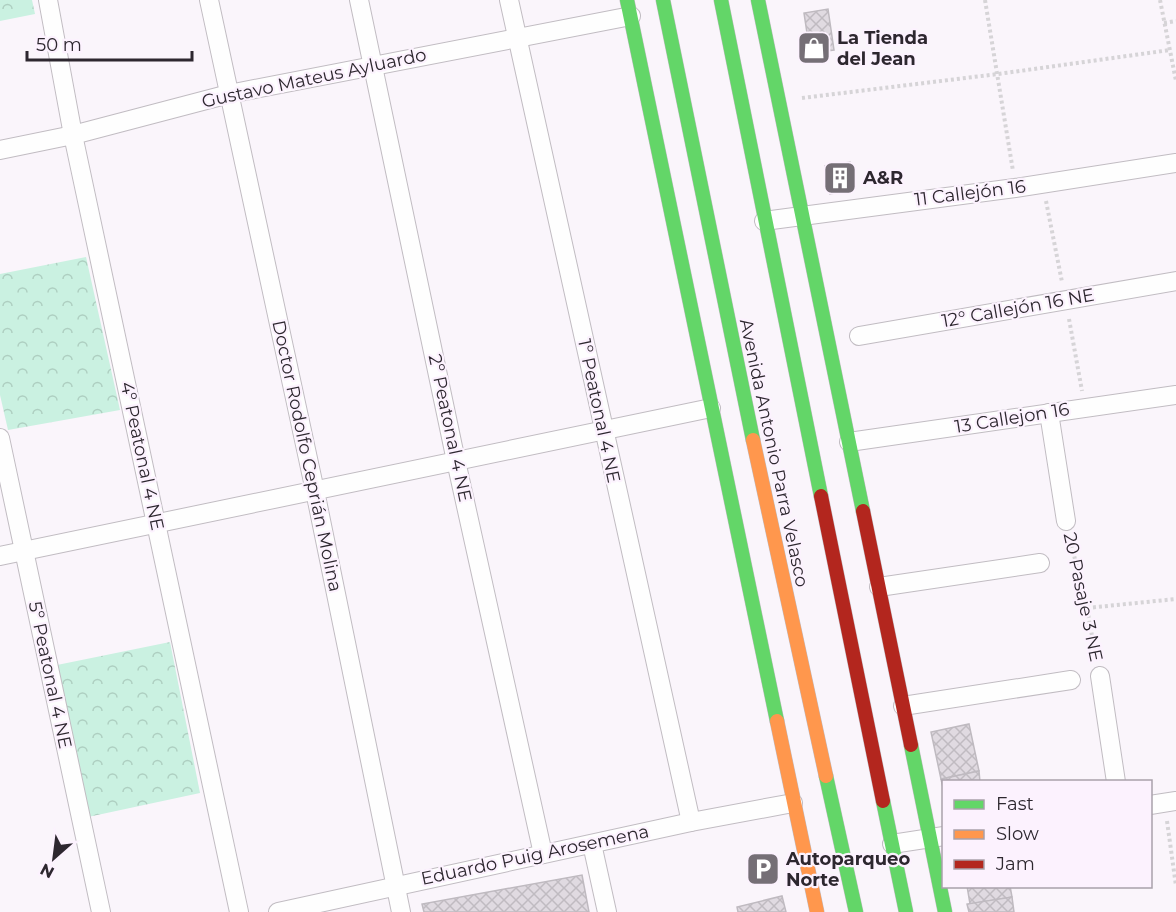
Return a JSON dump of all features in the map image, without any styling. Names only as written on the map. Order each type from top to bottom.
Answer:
[{"type":"street","name":"4º Peatonal 4 NE","points":[[48,0],[73,135],[239,912]]},
{"type":"street","name":"Doctor Rodolfo Ceprián Molina","points":[[208,0],[315,491],[401,912]]},
{"type":"street","name":"2º Peatonal 4 NE","points":[[359,0],[456,461],[543,854]]},
{"type":"street","name":"1º Peatonal 4 NE","points":[[509,0],[691,822]]},
{"type":"street","name":"Avenida Antonio Parra Velasco","points":[[663,0],[758,549],[792,803],[817,912]]},
{"type":"street","name":"Avenida Antonio Parra Velasco","points":[[721,0],[906,912]]},
{"type":"street","points":[[758,0],[903,706],[937,837],[942,884]]},
{"type":"street","name":"Gustavo Mateus Ayluardo","points":[[0,150],[73,135],[229,94],[517,38],[629,8]]},
{"type":"street","name":"Avenida Antonio Parra Velasco","points":[[629,8],[711,408],[758,549],[856,912]]},
{"type":"street","name":"11 Callejón 16","points":[[764,221],[1015,188],[1176,163]]},
{"type":"street","name":"12° Callejón 16 NE","points":[[859,336],[1176,281]]},
{"type":"street","name":"13 Callejon 16","points":[[849,442],[1176,395]]},
{"type":"street","points":[[0,556],[711,408]]},
{"type":"street","name":"20 Pasaje 3 NE","points":[[1049,413],[1066,521]]},
{"type":"street","name":"5º Peatonal 4 NE","points":[[0,438],[101,912]]},
{"type":"street","points":[[879,587],[1040,563]]},
{"type":"street","name":"20 Pasaje 3 NE","points":[[1100,676],[1116,780]]},
{"type":"street","points":[[903,706],[1071,680]]},
{"type":"street","name":"Eduardo Puig Arosemena","points":[[278,912],[691,822],[792,803]]},
{"type":"street","points":[[892,844],[937,837]]},
{"type":"street","points":[[592,844],[607,912]]},
{"type":"street","points":[[942,888],[945,912]]},
{"type":"path","points":[[986,0],[1015,188]]},
{"type":"path","points":[[1160,0],[1176,81]]},
{"type":"path","points":[[1164,23],[1176,21]]},
{"type":"path","points":[[779,101],[1170,50]]},
{"type":"path","name":"20 Pasaje 3 NE","points":[[1066,521],[1087,608],[1100,676]]},
{"type":"path","points":[[1087,608],[1176,599]]},
{"type":"path","points":[[1164,803],[1176,886]]},
{"type":"green space","points":[[0,0],[32,0],[35,14],[0,21]]},
{"type":"green space","points":[[86,257],[120,410],[8,430],[0,395],[0,274]]},
{"type":"green space","points":[[170,642],[200,793],[88,817],[57,665]]},
{"type":"building","points":[[828,9],[834,50],[810,53],[804,13]]},
{"type":"building","name":"A&R","points":[[850,162],[854,190],[830,194],[825,166]]},
{"type":"building","points":[[969,724],[979,771],[941,779],[931,732]]},
{"type":"building","points":[[979,771],[980,780],[942,780],[942,783],[941,779]]},
{"type":"building","points":[[582,875],[589,912],[424,912],[422,904]]},
{"type":"building","points":[[967,888],[1010,888],[1012,897],[970,904]]},
{"type":"building","points":[[782,896],[786,912],[738,912],[737,907]]},
{"type":"building","points":[[1012,897],[1014,912],[969,912],[967,904]]},
{"type":"traffic: fast","points":[[627,0],[777,721]]},
{"type":"traffic: fast","points":[[663,0],[753,440]]},
{"type":"traffic: fast","points":[[721,0],[821,496]]},
{"type":"traffic: fast","points":[[758,0],[863,511]]},
{"type":"traffic: fast","points":[[911,745],[945,912]]},
{"type":"traffic: fast","points":[[826,776],[856,912]]},
{"type":"traffic: fast","points":[[883,801],[906,912]]},
{"type":"traffic: slow","points":[[753,440],[826,776]]},
{"type":"traffic: slow","points":[[777,721],[817,912]]},
{"type":"traffic: jam","points":[[821,496],[883,801]]},
{"type":"traffic: jam","points":[[863,511],[911,745]]},
{"type":"place","name":"La Tienda del Jean","points":[[814,48]]},
{"type":"place","name":"A&R","points":[[840,178]]},
{"type":"place","name":"Autoparqueo Norte","points":[[763,869]]}]
